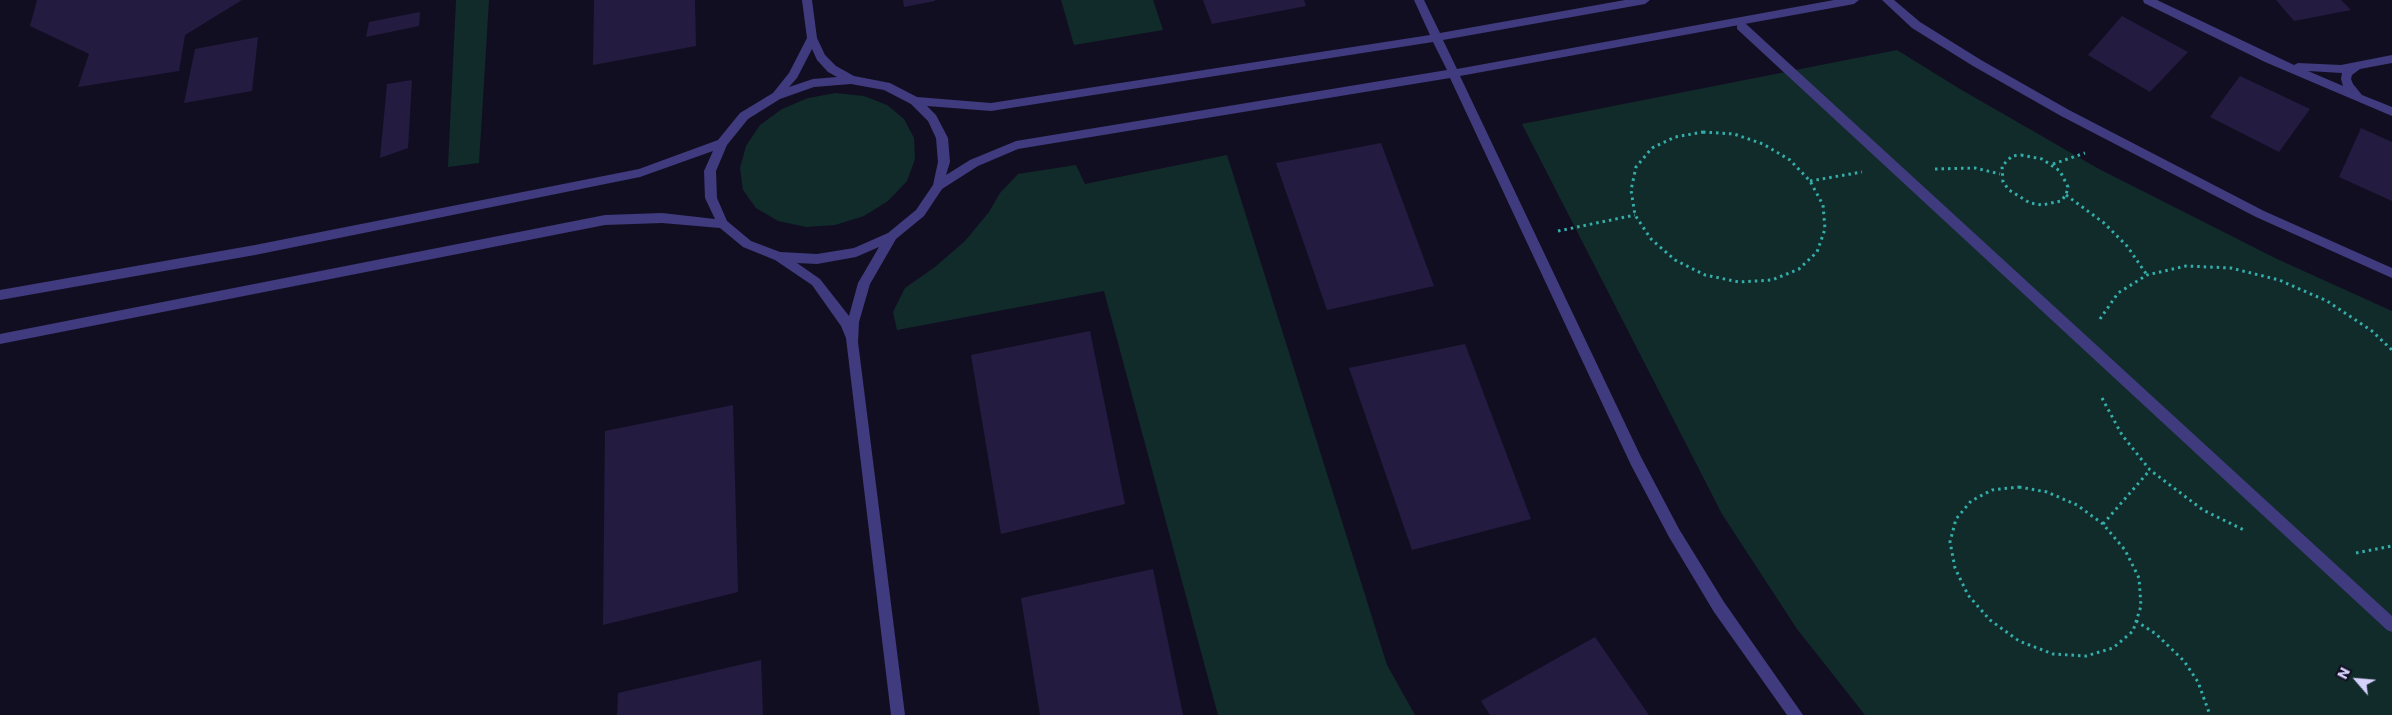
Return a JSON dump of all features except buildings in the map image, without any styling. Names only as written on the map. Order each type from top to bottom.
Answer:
[{"type":"street","points":[[807,0],[812,38],[821,57],[832,69],[851,80]]},
{"type":"street","points":[[1419,0],[1636,461],[1674,533],[1719,607],[1796,715]]},
{"type":"street","points":[[915,101],[991,107],[1437,37],[1645,0]]},
{"type":"street","points":[[938,186],[974,163],[1016,145],[1453,73],[1854,0]]},
{"type":"street","points":[[1887,0],[1916,25],[1977,63],[2065,113],[2252,209],[2392,274]]},
{"type":"street","points":[[2148,0],[2269,59],[2392,112]]},
{"type":"street","points":[[1741,26],[2392,624]]},
{"type":"street","points":[[776,96],[794,76],[812,38]]},
{"type":"street","points":[[2269,59],[2312,69],[2341,70],[2392,59]]},
{"type":"street","points":[[2356,66],[2347,73],[2346,79],[2354,93],[2362,100]]},
{"type":"street","points":[[779,256],[817,259],[856,252],[892,236],[920,213],[938,186],[944,162],[942,138],[932,118],[915,101],[886,86],[851,80],[813,83],[776,96],[744,116],[722,143],[710,170],[711,198],[723,224],[747,244],[779,256],[816,282],[847,324],[852,342],[898,715]]},
{"type":"street","points":[[0,295],[255,250],[640,173],[722,143]]},
{"type":"street","points":[[0,339],[605,220],[662,218],[723,224]]},
{"type":"street","points":[[852,342],[853,322],[864,283],[892,236]]},
{"type":"path","points":[[1703,132],[1734,134],[1763,144],[1790,160],[1810,181],[1823,205],[1825,229],[1817,252],[1799,269],[1772,280],[1739,282],[1706,275],[1675,260],[1650,239],[1635,215],[1631,190],[1636,167],[1652,148],[1675,137],[1703,132]]},
{"type":"path","points":[[2021,155],[2042,159],[2060,171],[2068,187],[2066,195],[2061,201],[2052,204],[2030,203],[2018,197],[2006,186],[2000,174],[2002,166],[2012,156],[2021,155]]},
{"type":"path","points":[[2066,195],[2104,223],[2127,246],[2147,275]]},
{"type":"path","points":[[1530,236],[1635,215]]},
{"type":"path","points":[[2092,348],[2098,320],[2118,294],[2147,275],[2186,266],[2231,268],[2279,280],[2327,301],[2372,331],[2392,350]]},
{"type":"path","points":[[2100,394],[2122,435],[2150,470],[2102,524]]},
{"type":"path","points":[[2019,487],[2047,492],[2077,505],[2102,524],[2125,550],[2139,578],[2141,606],[2136,621],[2132,631],[2113,648],[2086,656],[2053,654],[2019,641],[1990,620],[1968,595],[1955,568],[1950,542],[1956,519],[1971,501],[1992,490],[2019,487]]},
{"type":"path","points":[[2136,621],[2156,634],[2184,661],[2198,682],[2210,715]]},
{"type":"green space","points":[[456,0],[489,0],[479,163],[448,167]]},
{"type":"green space","points":[[1061,0],[1153,0],[1163,30],[1074,45]]},
{"type":"green space","points":[[1897,50],[1960,89],[2099,169],[2277,259],[2392,311],[2392,715],[1865,715],[1797,629],[1722,514],[1522,124]]},
{"type":"green space","points":[[836,93],[864,96],[887,105],[904,119],[914,138],[915,159],[907,181],[888,201],[864,216],[835,225],[806,227],[778,221],[756,208],[743,190],[740,168],[746,146],[760,125],[782,109],[808,98]]},
{"type":"green space","points":[[1227,155],[1387,665],[1415,715],[1218,715],[1104,291],[897,330],[893,312],[905,288],[935,267],[965,241],[989,212],[1000,193],[1018,174],[1076,165],[1085,184]]}]
